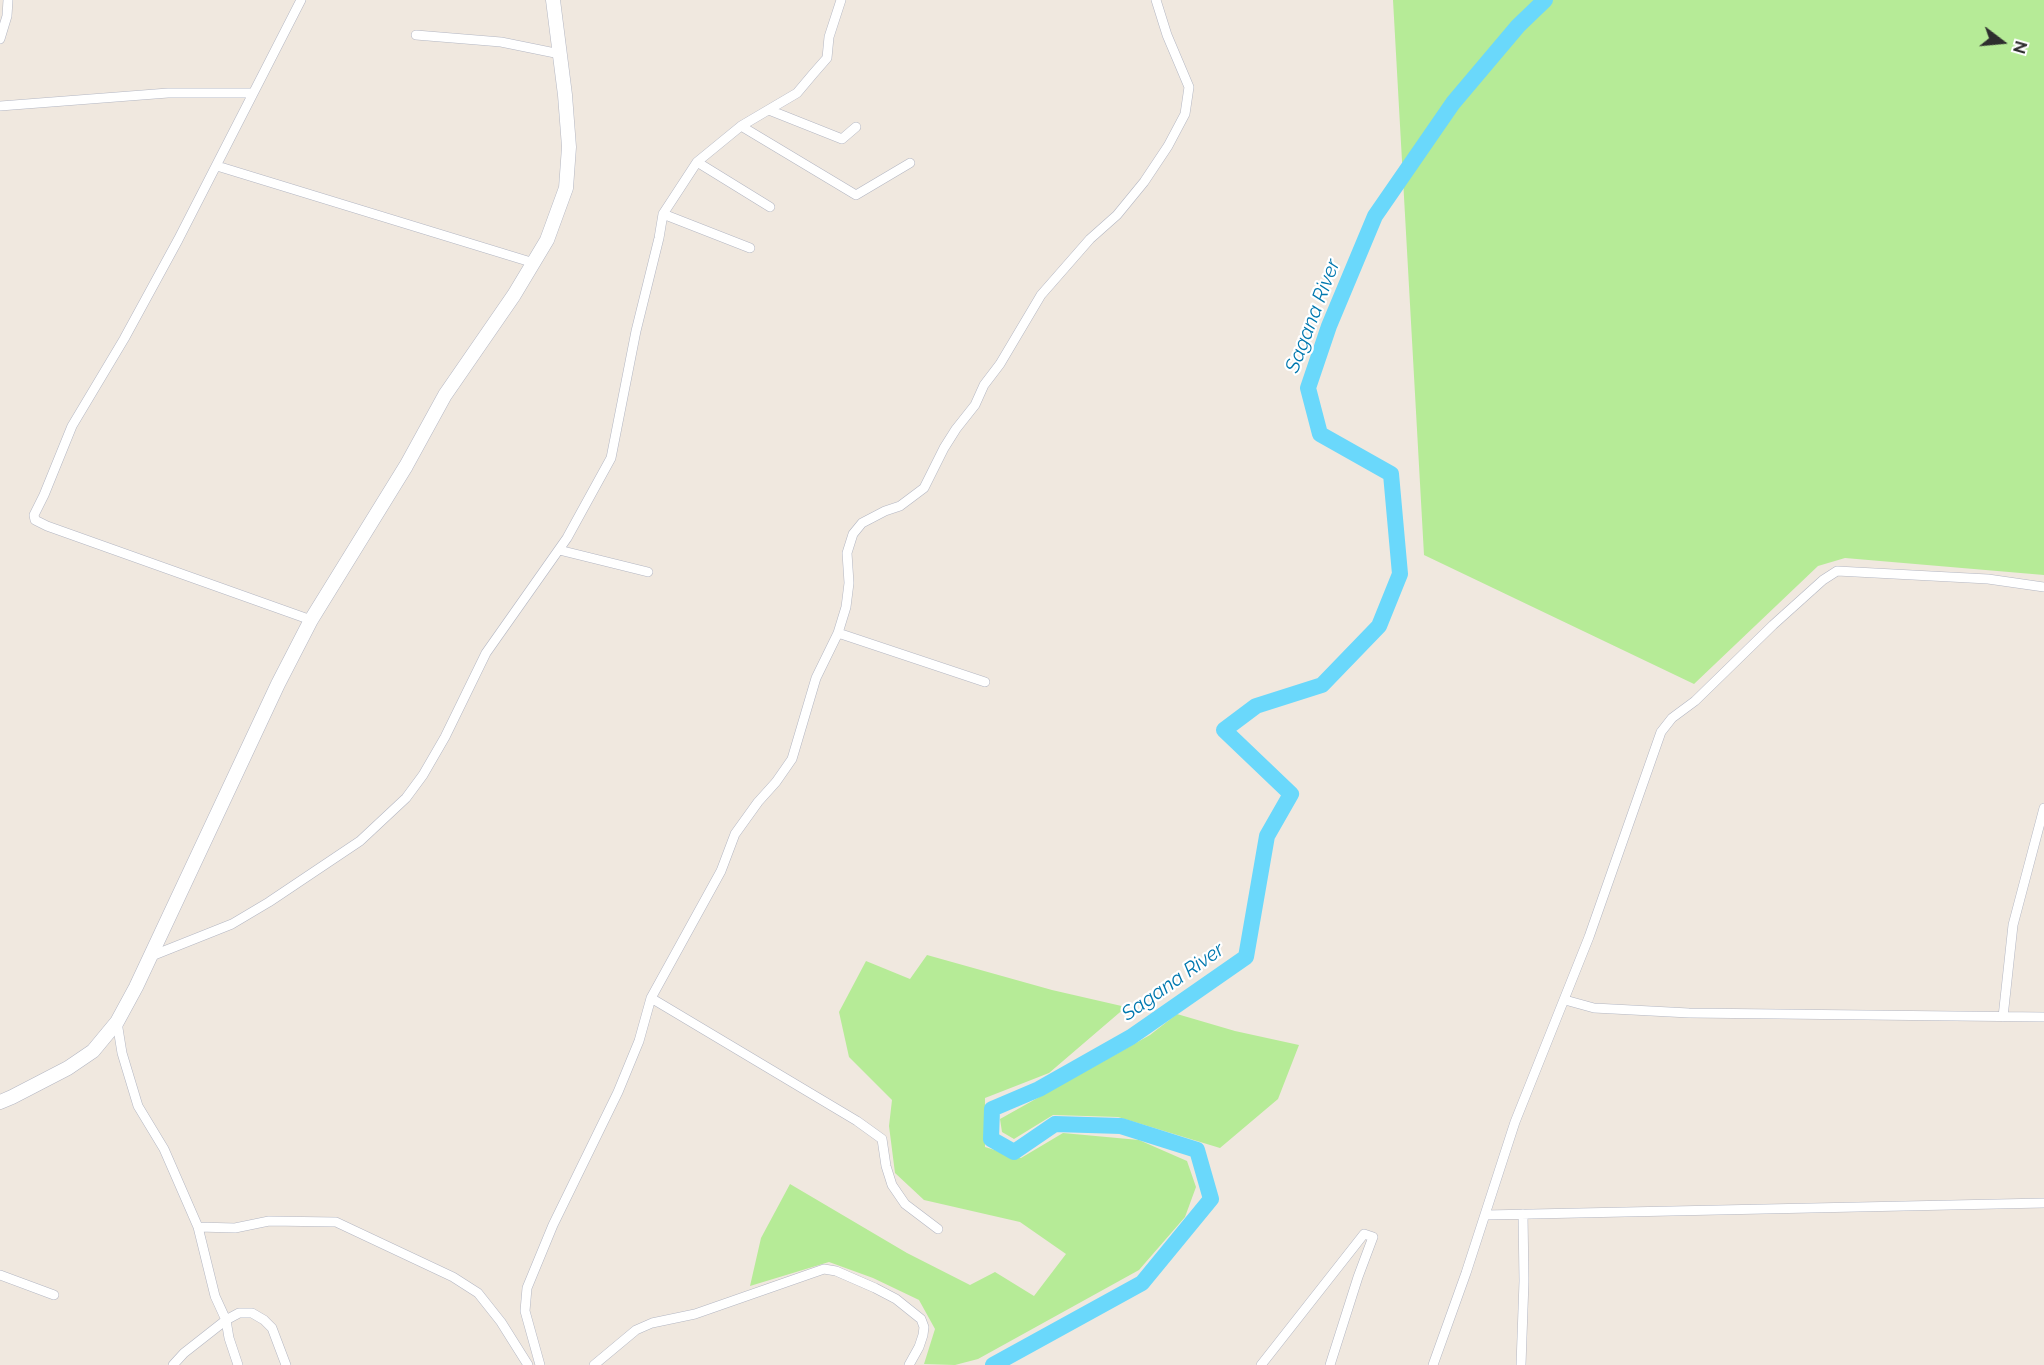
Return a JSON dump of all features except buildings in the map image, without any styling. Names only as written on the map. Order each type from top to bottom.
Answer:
[{"type":"street","points":[[0,39],[7,16],[8,0]]},
{"type":"street","points":[[301,0],[217,166],[124,339],[72,426],[34,515],[35,520],[311,620]]},
{"type":"street","points":[[0,1102],[68,1068],[93,1051],[117,1022],[136,987],[269,703],[311,620],[405,466],[445,395],[547,240],[566,188],[569,147],[553,0]]},
{"type":"street","points":[[149,957],[232,924],[269,902],[360,841],[406,798],[423,775],[486,652],[559,550],[611,458],[636,331],[663,214],[697,162],[741,126],[797,93],[827,58],[829,38],[841,0]]},
{"type":"street","points":[[540,1365],[525,1311],[527,1288],[553,1225],[618,1092],[639,1041],[651,998],[721,871],[735,834],[792,759],[816,678],[838,633],[846,607],[849,584],[848,553],[853,534],[862,523],[900,506],[924,488],[944,448],[975,405],[984,385],[1000,364],[1041,295],[1090,238],[1117,215],[1144,182],[1168,146],[1185,114],[1189,87],[1167,35],[1156,0]]},
{"type":"street","points":[[416,35],[501,42],[560,54]]},
{"type":"street","points":[[0,106],[168,93],[252,93]]},
{"type":"street","points":[[769,110],[842,139],[856,127]]},
{"type":"street","points":[[741,126],[856,195],[910,163]]},
{"type":"street","points":[[697,162],[770,207]]},
{"type":"street","points":[[217,166],[534,263]]},
{"type":"street","points":[[663,214],[750,248]]},
{"type":"street","points":[[559,550],[648,572]]},
{"type":"street","points":[[1433,1365],[1486,1215],[1515,1122],[1556,1017],[1565,1000],[1626,834],[1660,732],[1672,718],[1695,701],[1747,649],[1832,573],[1843,570],[1988,579],[2044,587]]},
{"type":"street","points":[[838,633],[985,682]]},
{"type":"street","points":[[2003,1017],[2013,925],[2044,808]]},
{"type":"street","points":[[651,998],[857,1121],[882,1139],[886,1166],[892,1185],[905,1204],[938,1230]]},
{"type":"street","points":[[1565,1000],[1594,1008],[1689,1013],[2044,1017]]},
{"type":"street","points":[[117,1022],[122,1053],[138,1106],[164,1149],[198,1227],[215,1296],[226,1320],[238,1365]]},
{"type":"street","points":[[1486,1215],[2044,1203]]},
{"type":"street","points":[[1521,1365],[1524,1281],[1523,1214]]},
{"type":"street","points":[[198,1227],[235,1228],[269,1221],[336,1222],[453,1277],[478,1293],[501,1322],[528,1365]]},
{"type":"street","points":[[1261,1365],[1364,1234],[1372,1237],[1330,1365]]},
{"type":"street","points":[[594,1365],[636,1330],[652,1323],[695,1314],[824,1269],[836,1271],[875,1288],[896,1299],[921,1319],[924,1327],[923,1335],[909,1365]]},
{"type":"street","points":[[0,1275],[54,1295]]},
{"type":"street","points":[[173,1365],[184,1353],[226,1320],[239,1313],[252,1313],[264,1320],[276,1335],[286,1365]]},
{"type":"green space","points":[[1393,0],[2044,0],[2044,575],[1845,558],[1818,566],[1694,684],[1424,555]]},
{"type":"green space","points":[[927,955],[1052,990],[1126,1007],[1049,1073],[985,1098],[985,1147],[1021,1158],[1063,1133],[1139,1140],[1187,1161],[1196,1187],[1185,1217],[1139,1270],[978,1359],[955,1365],[924,1364],[935,1329],[919,1300],[873,1278],[829,1262],[750,1286],[761,1238],[790,1184],[907,1253],[970,1285],[995,1272],[1034,1296],[1066,1254],[1020,1222],[924,1200],[895,1173],[889,1126],[892,1100],[849,1057],[839,1012],[866,961],[910,979]]},
{"type":"green space","points":[[1177,1014],[1235,1031],[1299,1045],[1278,1099],[1220,1148],[1118,1117],[1053,1115],[1014,1139],[1002,1132],[1000,1119],[1150,1035]]},
{"type":"waterway","name":"Sagana River","points":[[993,1365],[1142,1283],[1211,1199],[1197,1150],[1121,1126],[1055,1124],[1014,1152],[991,1139],[992,1109],[1039,1089],[1131,1037],[1246,957],[1267,836],[1291,794],[1224,730],[1256,706],[1322,685],[1379,626],[1400,574],[1391,474],[1320,434],[1308,388],[1329,326],[1375,216],[1453,103],[1518,26],[1545,0]]}]
